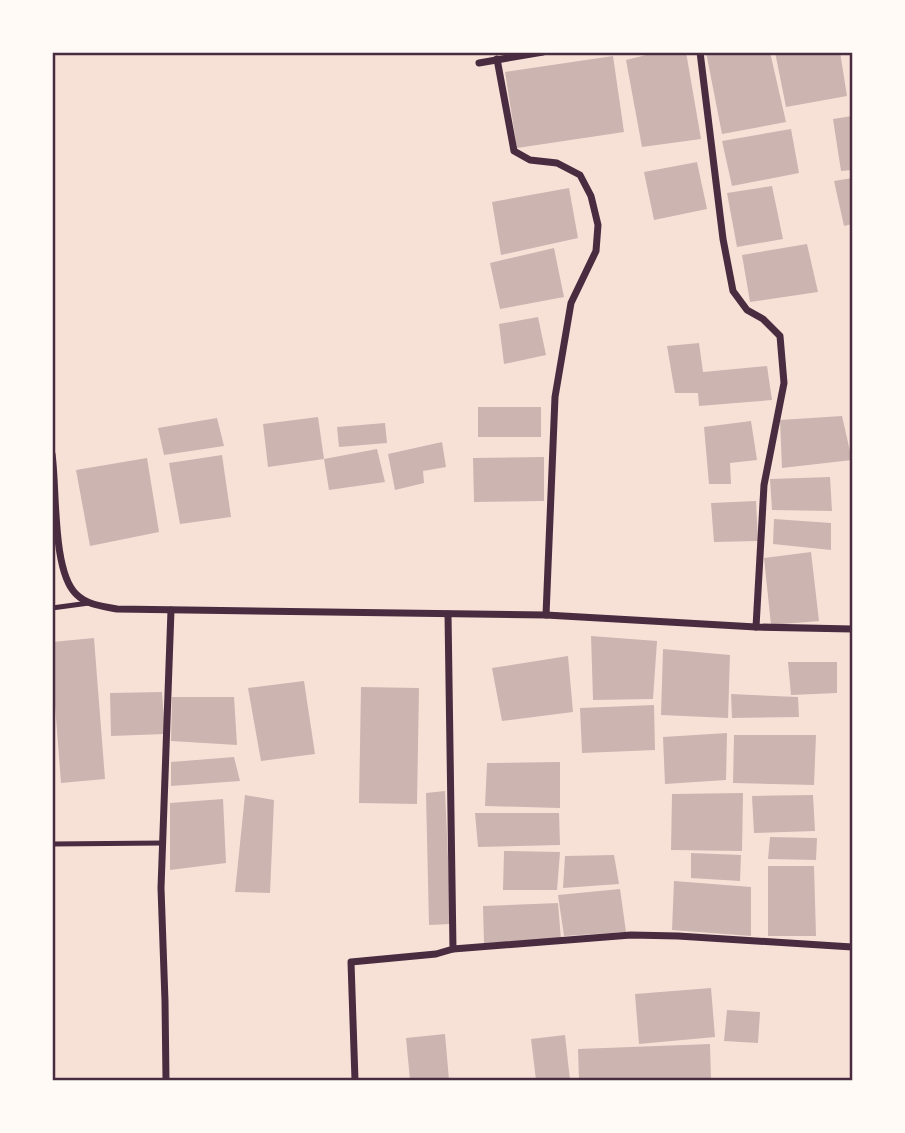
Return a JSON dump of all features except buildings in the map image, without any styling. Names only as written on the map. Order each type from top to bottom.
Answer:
[{"type":"street","points":[[699,52],[723,239],[733,291],[747,310],[763,318],[780,336],[784,383],[764,485],[756,627]]},
{"type":"street","points":[[479,63],[542,53]]},
{"type":"street","points":[[497,59],[514,151],[530,160],[557,163],[580,175],[591,196],[598,225],[596,251],[571,303],[555,397],[547,615]]},
{"type":"street","points":[[52,454],[60,555],[66,579],[75,593],[89,603],[117,609],[547,615],[756,627],[852,629]]},
{"type":"street","points":[[166,1080],[161,888],[170,610]]},
{"type":"street","points":[[448,614],[453,949]]},
{"type":"street","points":[[355,1080],[351,962],[436,954],[453,949],[631,935],[852,947]]},
{"type":"lane","points":[[52,608],[89,603]]},
{"type":"lane","points":[[52,844],[163,843]]}]
